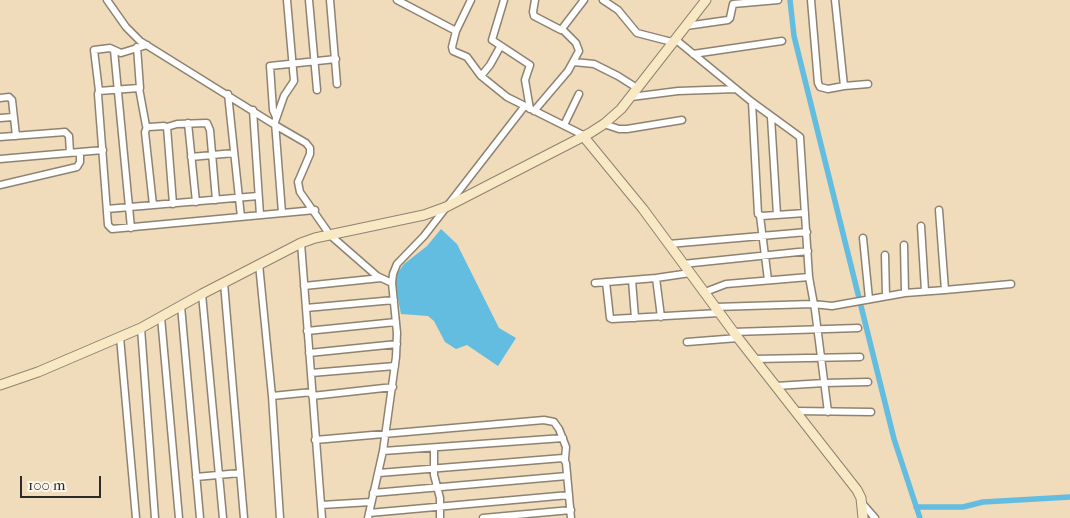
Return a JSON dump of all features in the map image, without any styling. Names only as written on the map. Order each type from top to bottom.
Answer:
[{"type":"street","points":[[107,0],[130,32],[147,45],[275,125],[306,142],[310,148],[310,154],[298,185],[300,192],[315,210],[330,235],[364,266],[392,284]]},
{"type":"street","points":[[282,213],[275,125],[285,92],[294,82],[287,0]]},
{"type":"street","points":[[309,0],[317,90]]},
{"type":"street","points":[[330,0],[338,84]]},
{"type":"street","points":[[397,0],[456,31]]},
{"type":"street","points":[[471,0],[456,31],[452,47],[453,51],[467,57],[481,76],[507,97],[584,136],[669,244],[794,411],[857,490],[863,518]]},
{"type":"street","points":[[504,0],[492,39],[494,43],[530,65],[524,80],[529,109]]},
{"type":"street","points":[[535,0],[534,16],[562,29],[578,46],[578,51],[574,62],[558,83],[529,109],[446,207],[421,241],[397,264],[392,284],[397,344],[393,387],[379,472],[368,515],[440,506],[569,495]]},
{"type":"street","points":[[562,29],[584,0]]},
{"type":"street","points":[[602,0],[618,10],[637,33],[674,41],[693,54],[752,102],[800,137],[807,232],[808,277],[828,412]]},
{"type":"street","points":[[0,385],[38,372],[141,328],[301,243],[424,215],[446,207],[584,136],[604,124],[621,109],[706,0]]},
{"type":"street","points":[[686,26],[728,20],[733,4],[778,0]]},
{"type":"street","points":[[811,0],[818,83],[820,87],[828,89],[868,84]]},
{"type":"street","points":[[835,0],[844,86]]},
{"type":"street","points":[[693,54],[782,40]]},
{"type":"street","points":[[147,45],[120,53],[107,48],[93,51],[99,92],[110,228],[131,228],[315,210]]},
{"type":"street","points":[[137,47],[140,88],[147,127],[145,132],[153,206]]},
{"type":"street","points":[[481,76],[500,47]]},
{"type":"street","points":[[114,50],[131,228]]},
{"type":"street","points":[[276,117],[273,110],[270,67],[272,64],[336,58]]},
{"type":"street","points":[[574,62],[594,64],[637,88]]},
{"type":"street","points":[[99,92],[140,88]]},
{"type":"street","points":[[631,96],[678,91],[736,89]]},
{"type":"street","points":[[228,94],[241,217]]},
{"type":"street","points":[[564,125],[579,94]]},
{"type":"street","points":[[0,98],[7,97],[12,99],[16,136]]},
{"type":"street","points":[[752,102],[758,212],[764,235],[768,280]]},
{"type":"street","points":[[253,110],[260,215]]},
{"type":"street","points":[[771,116],[777,215]]},
{"type":"street","points":[[0,118],[13,117]]},
{"type":"street","points":[[604,124],[627,129],[682,120]]},
{"type":"street","points":[[188,123],[196,202]]},
{"type":"street","points":[[147,127],[207,123],[210,130],[216,200]]},
{"type":"street","points":[[167,127],[173,204]]},
{"type":"street","points":[[0,137],[67,132],[70,153]]},
{"type":"street","points":[[0,159],[103,150]]},
{"type":"street","points":[[0,185],[77,166],[80,162],[80,152]]},
{"type":"street","points":[[191,157],[234,153]]},
{"type":"street","points":[[107,209],[258,196]]},
{"type":"street","points":[[939,210],[945,290]]},
{"type":"street","points":[[760,216],[805,212]]},
{"type":"street","points":[[921,226],[925,291]]},
{"type":"street","points":[[669,244],[807,232]]},
{"type":"street","points":[[863,238],[869,299]]},
{"type":"street","points":[[301,243],[322,518]]},
{"type":"street","points":[[904,245],[905,293]]},
{"type":"street","points":[[683,264],[808,251]]},
{"type":"street","points":[[885,255],[886,296]]},
{"type":"street","points":[[259,264],[272,396],[280,518]]},
{"type":"street","points":[[595,283],[690,273]]},
{"type":"street","points":[[705,292],[726,284],[808,277]]},
{"type":"street","points":[[304,286],[381,278]]},
{"type":"street","points":[[656,278],[661,317]]},
{"type":"street","points":[[632,280],[635,318]]},
{"type":"street","points":[[606,282],[610,319],[661,317],[717,310],[813,304],[832,306],[905,293],[1011,284]]},
{"type":"street","points":[[224,283],[244,518]]},
{"type":"street","points":[[202,294],[223,518]]},
{"type":"street","points":[[306,308],[394,300]]},
{"type":"street","points":[[181,306],[200,518]]},
{"type":"street","points":[[161,317],[179,518]]},
{"type":"street","points":[[307,332],[396,322]]},
{"type":"street","points":[[141,328],[154,518]]},
{"type":"street","points":[[687,342],[736,335],[858,328]]},
{"type":"street","points":[[120,337],[136,518]]},
{"type":"street","points":[[309,353],[397,344]]},
{"type":"street","points":[[754,359],[860,357]]},
{"type":"street","points":[[310,373],[395,366]]},
{"type":"street","points":[[776,386],[868,382]]},
{"type":"street","points":[[272,396],[393,387]]},
{"type":"street","points":[[794,411],[871,412]]},
{"type":"street","points":[[315,440],[544,420],[554,422],[566,447],[565,459],[571,518]]},
{"type":"street","points":[[383,451],[563,438]]},
{"type":"street","points":[[434,448],[434,468],[438,488],[440,518]]},
{"type":"street","points":[[379,472],[565,459]]},
{"type":"street","points":[[196,477],[240,474]]},
{"type":"street","points":[[373,493],[567,476]]},
{"type":"street","points":[[321,505],[371,502]]},
{"type":"street","points":[[861,502],[875,518]]},
{"type":"street","points":[[483,518],[571,510]]},
{"type":"water","points":[[441,229],[457,244],[499,328],[516,338],[498,366],[467,345],[456,349],[445,342],[434,321],[428,316],[401,314],[394,278],[404,264],[427,246]]},
{"type":"waterway","points":[[790,0],[794,36],[894,439],[920,518]]},
{"type":"waterway","points":[[916,507],[963,507],[983,502],[1070,497]]}]
